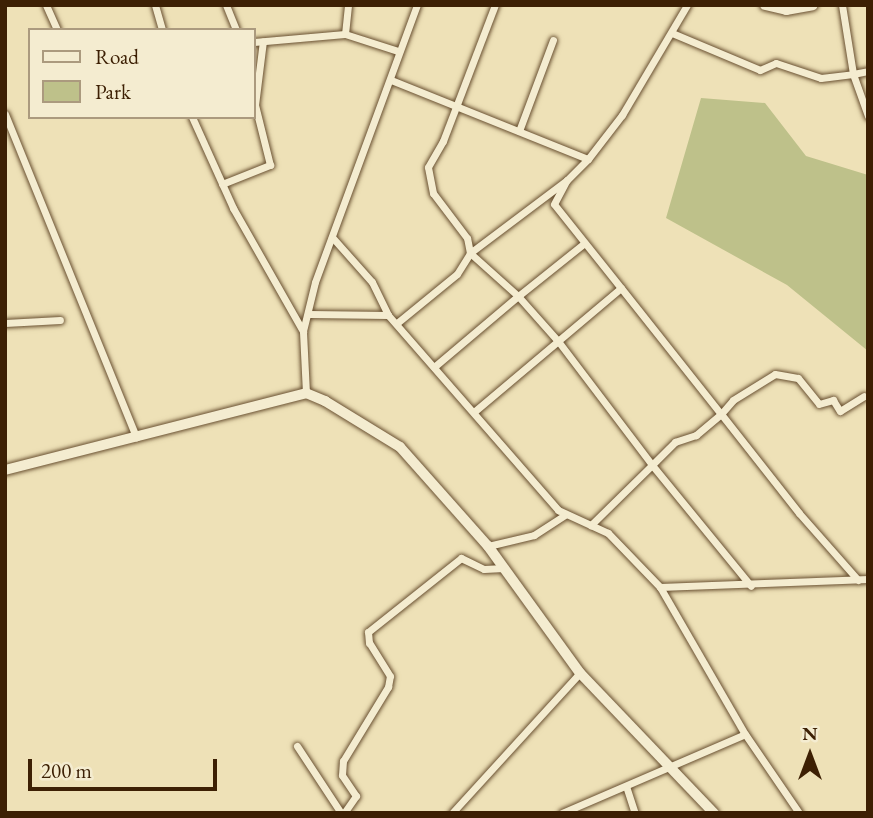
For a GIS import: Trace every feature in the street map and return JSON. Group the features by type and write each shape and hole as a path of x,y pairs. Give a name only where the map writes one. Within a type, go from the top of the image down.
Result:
{"street":[{"path":"46,5 56,28"},
{"path":"155,5 161,28"},
{"path":"226,5 235,28"},
{"path":"345,34 348,5"},
{"path":"306,393 303,331 315,282 417,5"},
{"path":"495,5 427,179 467,238 470,253 518,296 558,341 652,465 751,586"},
{"path":"397,323 457,274 470,253 567,180 588,159 622,115 673,33 687,5"},
{"path":"770,6 813,5"},
{"path":"842,5 853,74 868,116"},
{"path":"673,33 760,70 776,63 821,78 868,71"},
{"path":"256,41 345,34 398,51"},
{"path":"519,131 553,40"},
{"path":"222,184 270,165 256,104 263,41"},
{"path":"391,80 454,107 467,107 588,159"},
{"path":"5,114 136,437"},
{"path":"193,119 222,184 303,331"},
{"path":"567,180 554,204 582,244 667,340 721,414 858,580"},
{"path":"332,237 372,282 388,315 565,515 608,533 660,587 745,734 799,813"},
{"path":"434,367 582,244"},
{"path":"475,411 621,288"},
{"path":"309,314 388,315"},
{"path":"5,323 60,320"},
{"path":"591,525 675,442 696,435 733,400 775,374 798,378 819,404 833,400 841,411 863,396"},
{"path":"5,470 306,393 400,447 488,546 580,673 714,813"},
{"path":"488,546 534,535 565,515"},
{"path":"297,746 342,813 356,796 342,775 343,761 388,687 390,676 369,643 368,632 461,558 484,569 504,568"},
{"path":"660,587 751,586 868,579"},
{"path":"452,813 580,673"},
{"path":"562,813 745,734"},
{"path":"626,786 635,813"}],"green space":[{"path":"701,98 765,103 806,156 868,175 868,351 787,285 666,218"}]}
